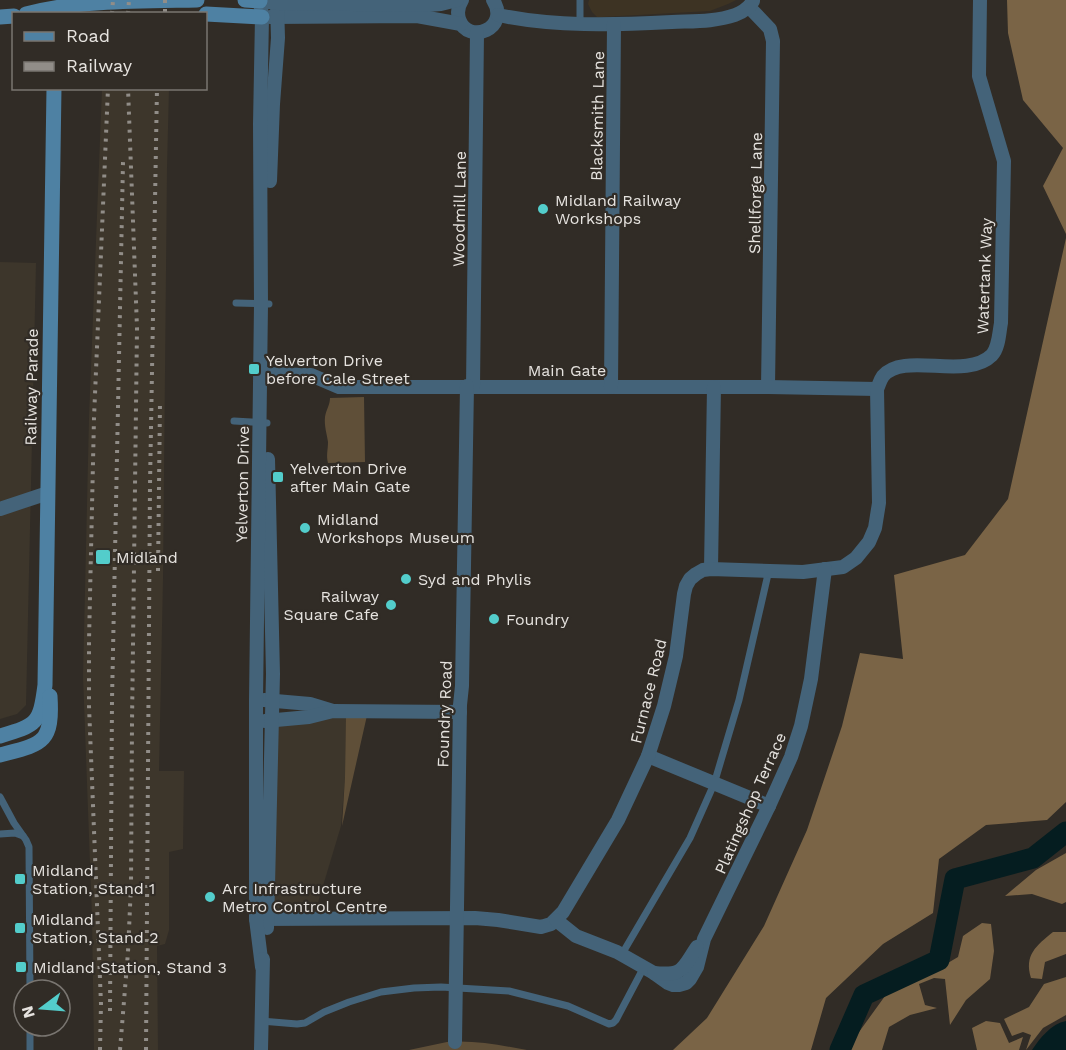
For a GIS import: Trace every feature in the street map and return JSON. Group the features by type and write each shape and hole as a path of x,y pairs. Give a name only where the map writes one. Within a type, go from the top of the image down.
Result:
{"street":[{"path":"32,12 96,3 197,0"},
{"path":"277,7 428,5 457,0"},
{"path":"462,0 459,5 458,18 465,28 477,33 488,29 496,21 498,9 493,0"},
{"name":"Watertank Way","path":"877,389 883,376 893,369 906,366 969,366 982,362 993,354 998,341 1001,323 1004,161 979,76 980,0"},
{"path":"498,15 550,23 614,24 719,19 737,14 752,4"},
{"name":"Shellforge Lane","path":"752,4 770,29 773,41 768,387"},
{"path":"207,14 257,5 417,16 461,24"},
{"name":"Yelverton Drive","path":"257,5 265,304"},
{"name":"Yelverton Drive","path":"261,1050 262,919 256,700 265,304 277,7"},
{"name":"Blacksmith Lane","path":"610,387 614,24"},
{"name":"Woodmill Lane","path":"470,386 477,33"},
{"name":"Railway Parade","path":"5,734 28,727 34,722 40,714 45,685 54,90"},
{"name":"Main Gate","path":"264,374 311,375 339,387 877,389"},
{"name":"Foundry Road","path":"455,1042 460,712 470,386"},
{"path":"714,387 711,569 803,572 843,567 856,558 869,542 876,528 879,504 877,389"},
{"name":"Yelverton Drive","path":"262,919 273,700 263,423"},
{"path":"0,509 48,493"},
{"name":"Furnace Road","path":"556,920 618,820 648,756 664,706 676,656 686,586 696,574 711,569"},
{"name":"Platingshop Terrace","path":"649,970 671,974 682,969 704,939 791,757 801,726 811,679 825,569"},
{"name":"Railway Parade","path":"16,750 33,746 43,739 50,726 50,696 45,685"},
{"path":"256,700 309,704 333,711"},
{"path":"256,722 309,717 333,711 460,712"},
{"path":"0,755 16,750"},
{"path":"648,756 769,806"},
{"path":"262,919 498,920 541,927 556,920 576,936 622,954 649,970"}],"lane":[{"path":"580,0 580,24"},
{"path":"236,303 265,304"},
{"path":"234,421 263,423"},
{"path":"622,954 690,838 714,784 739,700 769,570"},
{"path":"5,734 16,750"},
{"path":"0,797 29,847 30,978"},
{"path":"0,834 15,833 23,836"},
{"path":"261,1021 305,1023 342,1004 381,992 456,987 502,990 527,995 568,1006 609,1024 616,1020 649,970"}],"shaded area":[{"path":"589,0 736,0 710,11 597,17 588,4"},
{"path":"1007,0 1066,0 1066,234 1043,186 1063,148 1023,100 1008,33"},
{"path":"102,90 169,90 159,771 184,771 183,849 169,852 169,930 165,944 157,946 158,1050 94,1050 92,917 83,676 89,418"},
{"path":"1066,238 1066,802 1047,820 986,825 939,859 933,913 883,944 826,998 811,1050 673,1050 707,1018 764,926 807,830 842,726 860,653 903,659 894,575 965,555 1008,499"},
{"path":"0,262 36,263 26,705 17,714 0,719"},
{"path":"364,397 365,462 328,463 325,420 330,398"},
{"path":"346,711 345,777 341,826 313,919 268,919 272,720"},
{"path":"346,711 368,711 342,826 345,777"},
{"path":"1066,853 1066,902 1062,904 1032,894 1005,896 1036,870"},
{"path":"982,923 991,924 994,951 990,979 966,1000 950,1025 945,979 934,978 919,984 925,1005 937,1008 910,1015 889,1027 882,1050 846,1050 885,996 902,987 916,975 941,967 958,957 963,936"},
{"path":"1053,932 1066,932 1066,954 1045,962 1042,979 1031,978 1030,957"},
{"path":"1066,977 1066,1015 1043,1028 1026,1050 1031,1035 1023,1032 1012,1036 1004,1019 1029,1007 1044,984"},
{"path":"986,1021 1000,1023 1009,1043 1023,1037 1019,1050 977,1050 972,1028"},
{"path":"447,1042 477,1042 527,1050 409,1050"}],"water":[{"path":"1066,1021 1066,1050 1032,1050 1051,1028"}],"waterway":[{"path":"840,1050 864,995 939,960 955,879 1033,858 1066,832"}],"railway":[{"path":"112,12 113,0"},
{"path":"128,12 129,0"},
{"path":"165,0 165,12"},
{"path":"100,1050 101,1004 89,706 89,641 94,418 108,90"},
{"path":"120,1050 131,885 137,328 128,90"},
{"path":"146,1050 150,485 157,90"},
{"path":"110,1011 112,700 123,162"},
{"path":"158,571 160,403"}],"place":[{"name":"Midland Railway Workshops","path":"543,209"},
{"name":"Yelverton Drive before Cale Street","path":"254,369"},
{"name":"Yelverton Drive after Main Gate","path":"278,477"},
{"name":"Midland Workshops Museum","path":"305,528"},
{"name":"Midland","path":"103,557"},
{"name":"Syd and Phylis","path":"406,579"},
{"name":"Railway Square Cafe","path":"391,605"},
{"name":"Foundry","path":"494,619"},
{"name":"Midland Station, Stand 1","path":"20,879"},
{"name":"Arc Infrastructure Metro Control Centre","path":"210,897"},
{"name":"Midland Station, Stand 2","path":"20,928"},
{"name":"Midland Station, Stand 3","path":"21,967"}]}
